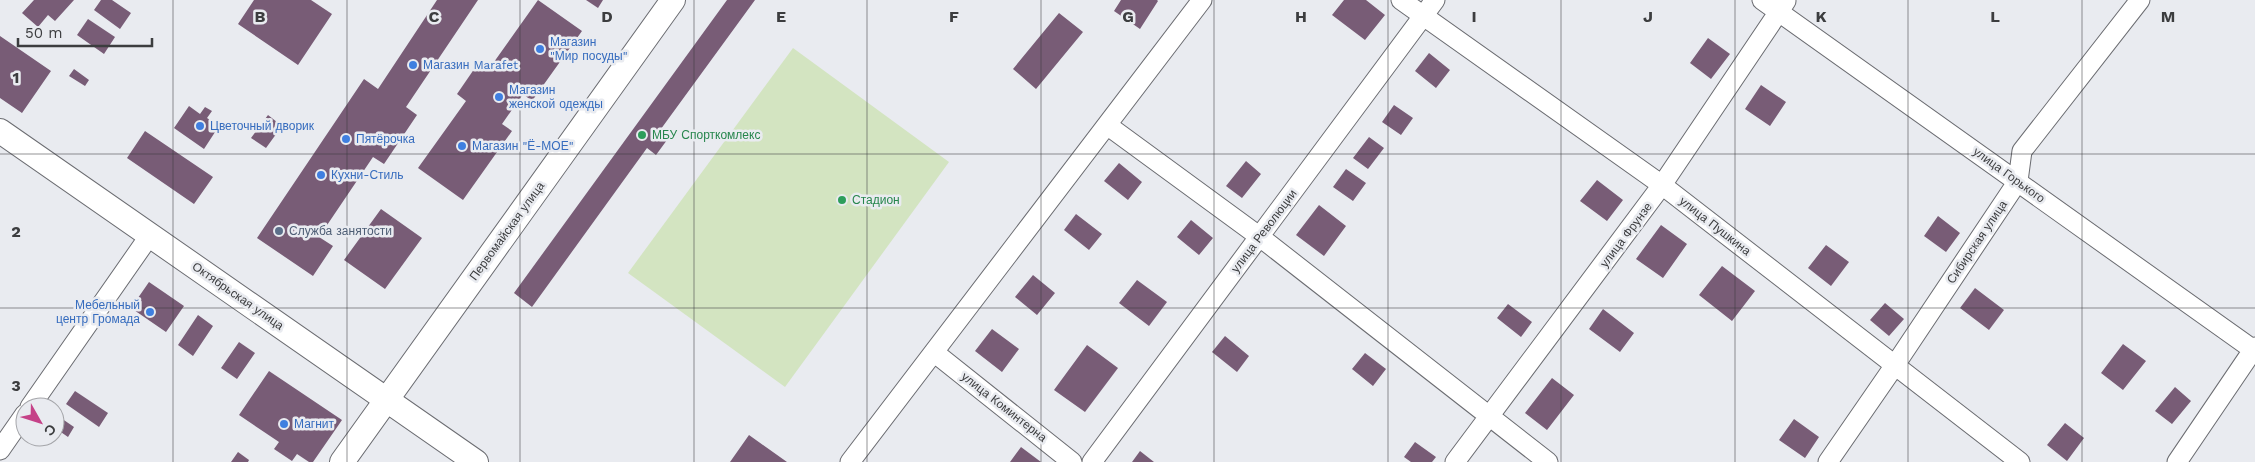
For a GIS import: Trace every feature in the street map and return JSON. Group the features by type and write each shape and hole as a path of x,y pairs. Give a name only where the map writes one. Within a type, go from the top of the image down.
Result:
{"street":[{"name":"Первомайская улица","path":"342,462 673,0"},
{"path":"850,462 935,353 1202,0"},
{"name":"улица Пушкина","path":"1401,0 1662,186 2020,462"},
{"name":"улица Революции","path":"1092,462 1435,0"},
{"name":"улица Горького","path":"1762,0 1783,5 2018,181 2254,349"},
{"name":"Сибирская улица","path":"1828,462 1895,366 2018,181 2022,151 2140,0"},
{"name":"улица Фрунзе","path":"1456,462 1662,186 1783,5"},
{"path":"1108,125 1260,237 1548,462"},
{"name":"Октябрьская улица","path":"0,131 476,462"},
{"path":"37,397 150,235"},
{"path":"2177,462 2254,349"},
{"name":"улица Коминтерна","path":"935,353 1072,462"},
{"path":"0,450 15,428"}],"green space":[{"path":"793,48 949,162 785,387 628,273"}],"building":[{"path":"34,0 74,0 55,21 48,15 38,27 22,13"},
{"path":"101,0 112,0 131,13 120,29 94,10"},
{"path":"254,0 311,0 332,14 298,65 238,24"},
{"path":"437,0 478,0 406,107 417,115 384,164 373,157 319,237 333,246 313,276 257,238 364,79 378,89"},
{"path":"538,0 582,31 532,101 523,94 502,124 512,131 463,200 418,168 466,101 457,94 479,62 489,69"},
{"path":"586,0 603,0 598,8"},
{"path":"727,0 755,0 658,133 667,140 656,155 647,148 532,307 514,293"},
{"path":"1121,0 1158,1 1140,29 1114,11"},
{"path":"1344,0 1366,0 1385,15 1365,40 1332,15"},
{"path":"1059,13 1083,32 1036,89 1013,69"},
{"path":"88,19 115,37 104,54 77,35"},
{"path":"0,36 51,71 22,113 0,98"},
{"path":"1708,38 1730,54 1711,79 1690,63"},
{"path":"1429,53 1450,70 1436,88 1415,71"},
{"path":"74,69 89,80 85,86 69,76"},
{"path":"1761,85 1786,102 1770,126 1745,109"},
{"path":"1394,105 1413,118 1401,135 1382,122"},
{"path":"189,106 200,114 205,107 212,111 207,118 219,126 204,149 174,128"},
{"path":"268,115 282,126 266,148 251,138"},
{"path":"145,131 213,177 194,204 127,158"},
{"path":"1369,137 1384,148 1368,169 1353,158"},
{"path":"1246,161 1261,174 1242,198 1226,186"},
{"path":"1119,163 1142,182 1128,200 1104,181"},
{"path":"1346,169 1366,183 1353,201 1333,187"},
{"path":"1597,180 1623,200 1607,221 1580,201"},
{"path":"1319,205 1346,226 1324,256 1296,235"},
{"path":"381,209 422,238 385,289 344,260"},
{"path":"1076,214 1102,234 1089,250 1064,230"},
{"path":"1938,216 1960,233 1946,252 1924,236"},
{"path":"1191,220 1213,238 1199,255 1177,237"},
{"path":"1661,225 1687,244 1663,278 1636,259"},
{"path":"1826,245 1849,262 1831,286 1808,268"},
{"path":"1722,266 1755,291 1732,321 1699,295"},
{"path":"1033,275 1055,293 1037,315 1015,297"},
{"path":"1137,280 1167,302 1149,326 1119,303"},
{"path":"149,282 184,306 166,332 131,308"},
{"path":"1975,288 2004,310 1989,330 1960,308"},
{"path":"1885,303 1904,319 1889,336 1870,320"},
{"path":"1508,304 1532,322 1521,337 1497,318"},
{"path":"1603,309 1634,333 1620,352 1589,329"},
{"path":"198,315 213,326 193,356 178,345"},
{"path":"992,329 1019,349 1002,372 975,351"},
{"path":"1225,336 1249,356 1237,372 1212,352"},
{"path":"239,342 255,353 237,379 221,368"},
{"path":"2123,344 2146,361 2123,390 2101,373"},
{"path":"1087,345 1118,368 1085,412 1054,390"},
{"path":"1365,353 1386,369 1373,386 1352,369"},
{"path":"269,371 342,420 313,462 309,462 297,454 292,461 274,449 279,442 239,415"},
{"path":"1552,378 1574,395 1547,430 1525,413"},
{"path":"2175,387 2191,401 2172,424 2155,411"},
{"path":"75,391 108,413 99,427 66,404"},
{"path":"1794,419 1819,437 1805,458 1779,440"},
{"path":"65,421 74,427 68,437 65,435"},
{"path":"2065,423 2084,438 2067,461 2047,445"},
{"path":"749,435 787,462 730,462"},
{"path":"1415,442 1436,457 1432,462 1411,462 1404,457"},
{"path":"1021,447 1041,462 1010,462"},
{"path":"1140,451 1154,462 1132,462"},
{"path":"238,452 249,460 248,462 231,462"}],"place":[{"name":"Магазин \"Мир посуды\"","path":"540,49"},
{"name":"Магазин Marafet","path":"413,65"},
{"name":"Магазин женской одежды","path":"499,97"},
{"name":"Цветочный дворик","path":"200,126"},
{"name":"МБУ Спорткомлекс","path":"642,135"},
{"name":"Пятёрочка","path":"346,139"},
{"name":"Магазин \"Ё-МОЕ\"","path":"462,146"},
{"name":"Кухни-Стиль","path":"321,175"},
{"name":"Стадион","path":"842,200"},
{"name":"Служба занятости","path":"279,231"},
{"name":"Мебельный центр Громада","path":"150,312"},
{"name":"Магнит","path":"284,424"}]}
